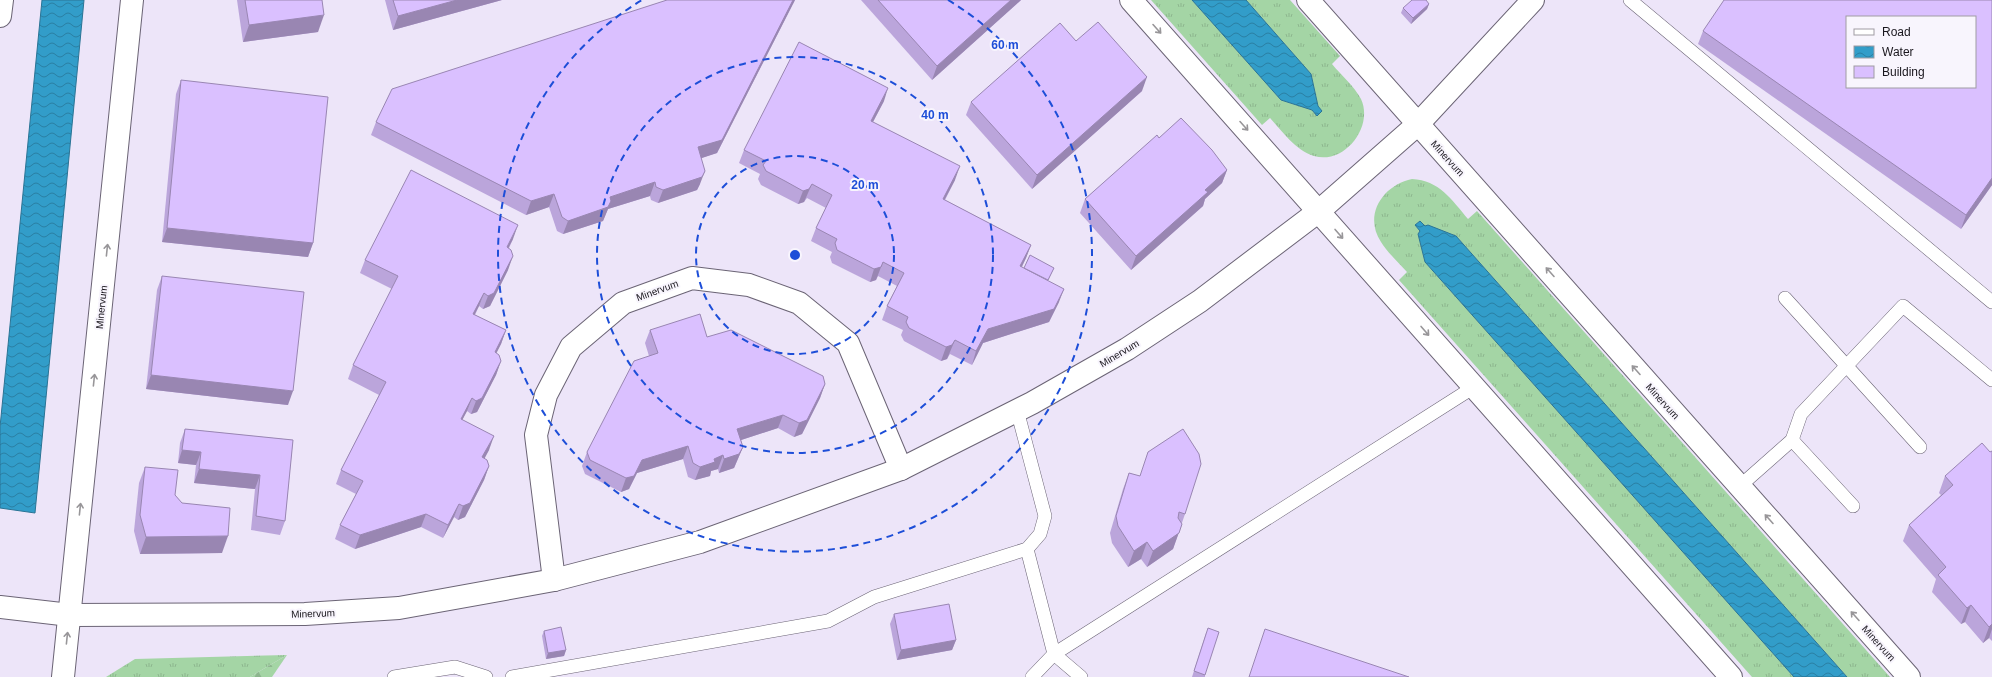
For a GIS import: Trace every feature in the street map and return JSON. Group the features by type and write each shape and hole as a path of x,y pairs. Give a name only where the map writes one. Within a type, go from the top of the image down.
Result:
{"street":[{"path":"0,16 2,0"},
{"name":"Minervum","path":"63,677 132,0"},
{"path":"1131,0 1731,677"},
{"name":"Minervum","path":"1308,0 1909,677"},
{"name":"Minervum","path":"0,607 70,615 305,614 399,608 554,580 700,542 901,468 1017,410 1147,336 1200,301 1319,211 1418,124 1523,3"},
{"name":"Minervum","path":"554,580 536,434 546,395 572,347 623,303 692,278 749,285 799,303 848,343 901,468"}],"lane":[{"path":"1630,0 1990,297"},
{"path":"1785,298 1920,447"},
{"path":"1740,486 1792,440 1801,414 1902,306 1992,380"},
{"path":"1032,677 1054,654 1474,387"},
{"path":"512,677 828,621 874,597 1027,549 1040,534 1045,516 1017,410"},
{"path":"1792,440 1853,506"},
{"path":"1027,549 1054,654 1081,677"},
{"path":"394,677 455,666 486,677"}],"green space":[{"path":"1151,0 1192,0 1281,100 1312,110 1317,116 1322,111 1318,106 1311,74 1246,0 1290,0 1340,56 1332,64 1351,85 1361,99 1364,110 1360,132 1354,141 1336,155 1325,157 1314,156 1301,150 1270,118 1262,125"},
{"path":"1412,179 1430,183 1444,192 1468,219 1477,211 1890,677 1847,677 1456,236 1425,226 1420,221 1415,225 1420,231 1418,234 1425,262 1794,677 1752,677 1399,280 1407,272 1381,242 1376,232 1374,222 1375,212 1385,194 1402,182"},
{"path":"287,655 250,677 106,677 135,659"},
{"path":"287,655 272,677 250,677"}],"water":[{"path":"42,0 84,0 35,513 0,508 0,427"},
{"path":"1192,0 1246,0 1311,74 1318,106 1322,111 1317,116 1312,110 1281,100"},
{"path":"1420,221 1425,226 1428,225 1456,236 1847,677 1794,677 1425,262 1418,234 1420,231 1415,225"}],"building":[{"path":"245,0 322,0 324,15 249,25"},
{"path":"393,0 457,0 398,16"},
{"path":"667,0 793,0 722,140 698,147 705,171 702,177 663,190 656,187 655,182 610,197 611,201 608,207 568,221 562,217 554,194 531,201 376,122 392,89"},
{"path":"878,0 1011,0 937,66"},
{"path":"1412,0 1426,0 1429,4 1413,18 1403,8"},
{"path":"1724,0 1992,0 1992,178 1966,215 1703,31"},
{"path":"1098,22 1147,77 1037,175 971,102 1060,23 1076,41"},
{"path":"799,42 888,88 871,121 960,166 943,199 1031,245 1020,266 1064,289 1054,309 988,329 976,351 955,340 952,345 946,347 909,328 906,322 908,317 887,306 904,273 883,262 881,267 874,269 837,250 835,243 837,239 816,228 832,195 812,184 809,189 803,191 766,171 763,165 766,161 744,150"},
{"path":"181,80 328,97 313,243 167,228"},
{"path":"1181,118 1212,150 1227,170 1205,190 1208,192 1136,256 1085,199 1157,135 1159,138"},
{"path":"411,170 518,225 507,247 511,250 513,256 494,293 488,296 484,293 473,314 506,330 495,352 499,355 501,361 482,398 476,401 472,398 461,419 494,436 482,457 487,460 489,466 470,503 463,506 459,504 448,525 426,514 360,535 340,525 363,481 341,470 386,382 353,365 398,276 365,260"},
{"path":"1030,255 1054,268 1048,280 1024,268"},
{"path":"162,276 304,292 293,391 151,375"},
{"path":"700,314 707,337 731,330 823,376 825,384 807,420 799,423 783,415 737,429 743,447 739,454 724,459 723,455 714,459 715,462 700,467 693,463 688,446 642,460 634,476 626,478 590,460 587,452 634,361 658,353 650,330"},
{"path":"185,429 293,440 285,521 256,516 260,475 199,469 201,452 182,450"},
{"path":"1183,429 1199,454 1201,464 1185,514 1179,512 1178,518 1182,524 1179,533 1153,551 1147,542 1134,551 1118,526 1116,516 1129,473 1140,476 1148,452"},
{"path":"1982,443 1990,452 1992,451 1992,624 1989,627 1971,605 1967,608 1938,575 1946,567 1909,525 1953,485 1945,476"},
{"path":"145,467 178,470 175,495 182,503 230,508 228,536 146,537 140,515"},
{"path":"949,604 956,640 901,650 894,614"},
{"path":"561,627 566,650 548,653 544,631"},
{"path":"1208,628 1219,632 1205,675 1194,671"},
{"path":"1265,629 1409,677 1249,677"}]}
